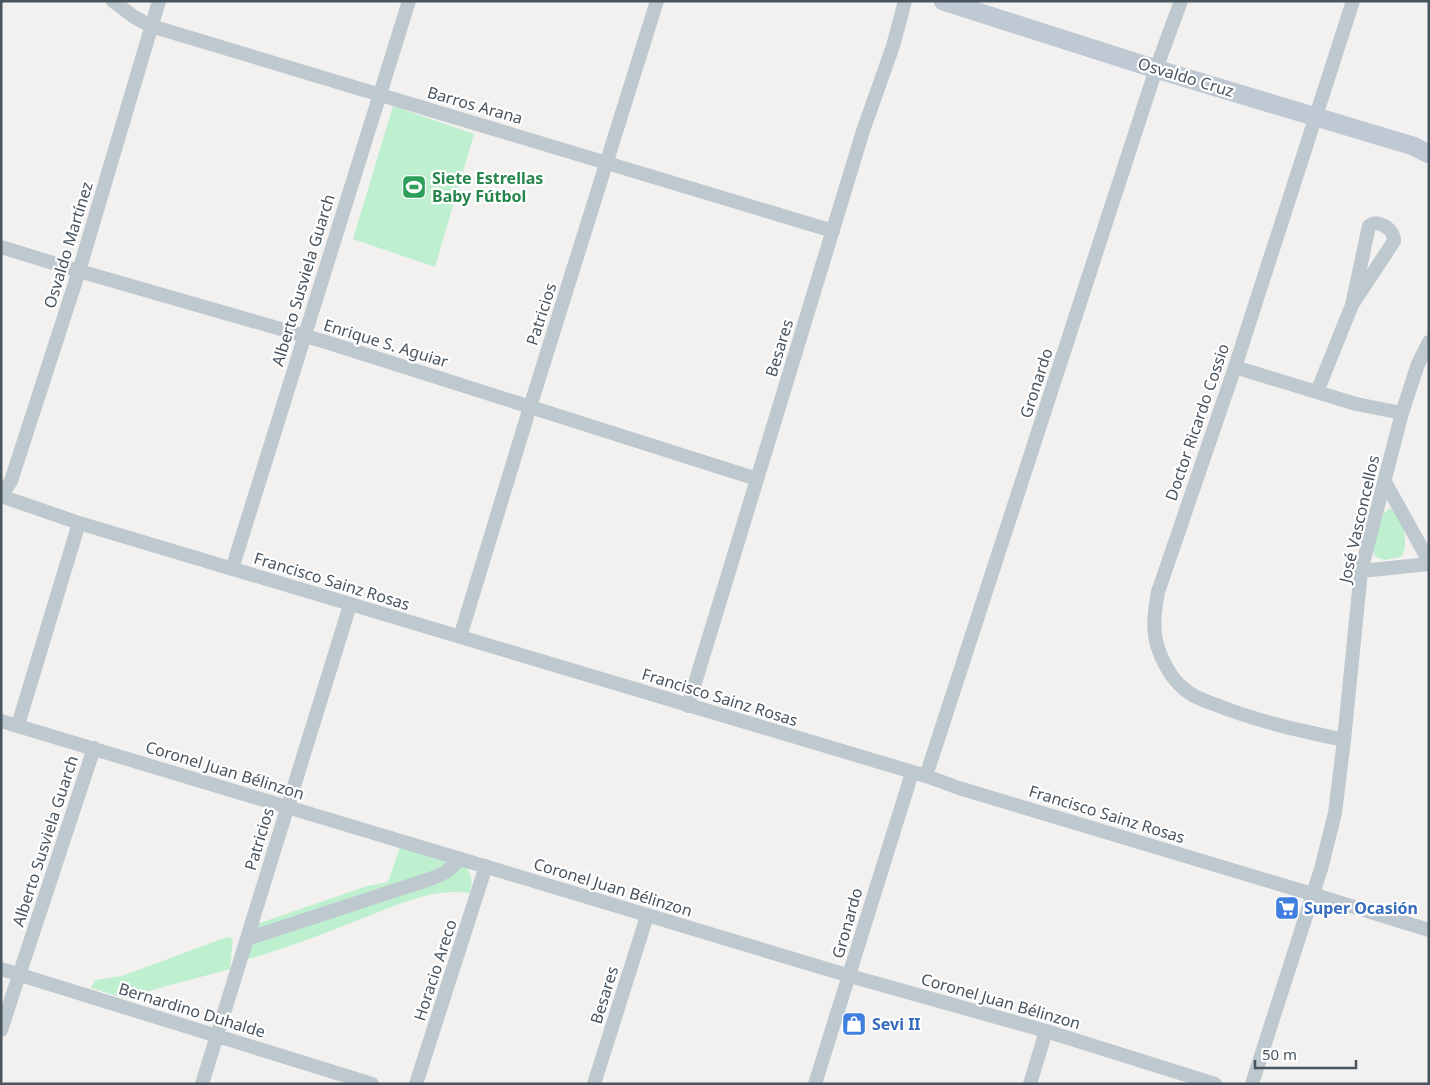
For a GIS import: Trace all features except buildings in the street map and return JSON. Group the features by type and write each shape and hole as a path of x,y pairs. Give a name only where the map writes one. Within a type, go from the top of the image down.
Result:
{"street":[{"name":"Barros Arana","path":"113,1 130,14 151,26 833,231"},
{"name":"Osvaldo Martínez","path":"1,496 11,481 80,271 159,1"},
{"name":"Alberto Susviela Guarch","path":"232,569 409,1"},
{"name":"Patricios","path":"460,637 657,1"},
{"name":"Besares","path":"688,706 905,1"},
{"name":"Osvaldo Cruz","path":"943,1 1156,69 1413,146 1429,154"},
{"name":"Gronardo","path":"926,776 1156,69 1181,1"},
{"name":"Doctor Ricardo Cossio","path":"1344,740 1288,728 1194,696 1180,686 1166,666 1157,645 1154,620 1158,592 1235,367 1353,1"},
{"path":"1316,392 1352,305 1369,226 1376,222 1392,231 1395,236 1394,241 1352,305"},
{"name":"Enrique S. Aguiar","path":"1,247 304,336 758,479"},
{"name":"José Vasconcellos","path":"1252,1084 1321,869 1335,813 1361,571 1402,413 1418,364 1429,342"},
{"path":"1235,367 1356,404 1402,413"},
{"path":"1361,571 1429,563 1385,482"},
{"name":"Francisco Sainz Rosas","path":"1,496 78,523 926,776 959,788 1429,930"},
{"path":"18,725 78,523"},
{"name":"Patricios","path":"202,1084 350,605"},
{"name":"Coronel Juan Bélinzon","path":"1,721 647,916 1046,1031 1214,1084"},
{"name":"Alberto Susviela Guarch","path":"2,1025 94,748"},
{"name":"Gronardo","path":"815,1084 912,773"},
{"path":"247,939 433,878 446,872 460,859"},
{"name":"Horacio Areco","path":"416,1084 486,866"},
{"name":"Besares","path":"594,1084 647,916"},
{"name":"Bernardino Duhalde","path":"1,969 372,1084"},
{"path":"1030,1084 1046,1031"}],"green space":[{"name":"Siete Estrellas Baby Fútbol","path":"393,106 474,134 435,267 353,239"},
{"path":"1389,509 1395,509 1401,519 1405,546 1401,557 1384,560 1375,556 1373,551 1381,516"},
{"path":"400,847 466,867 471,879 470,893 441,893 398,904 301,942 244,960 254,925 367,886 388,882"},
{"path":"227,937 233,939 230,969 123,998 91,988 95,980 122,976"}],"place":[{"name":"Siete Estrellas Baby Fútbol","path":"414,187"},
{"name":"Super Ocasión","path":"1287,908"},
{"name":"Sevi II","path":"854,1024"}]}
